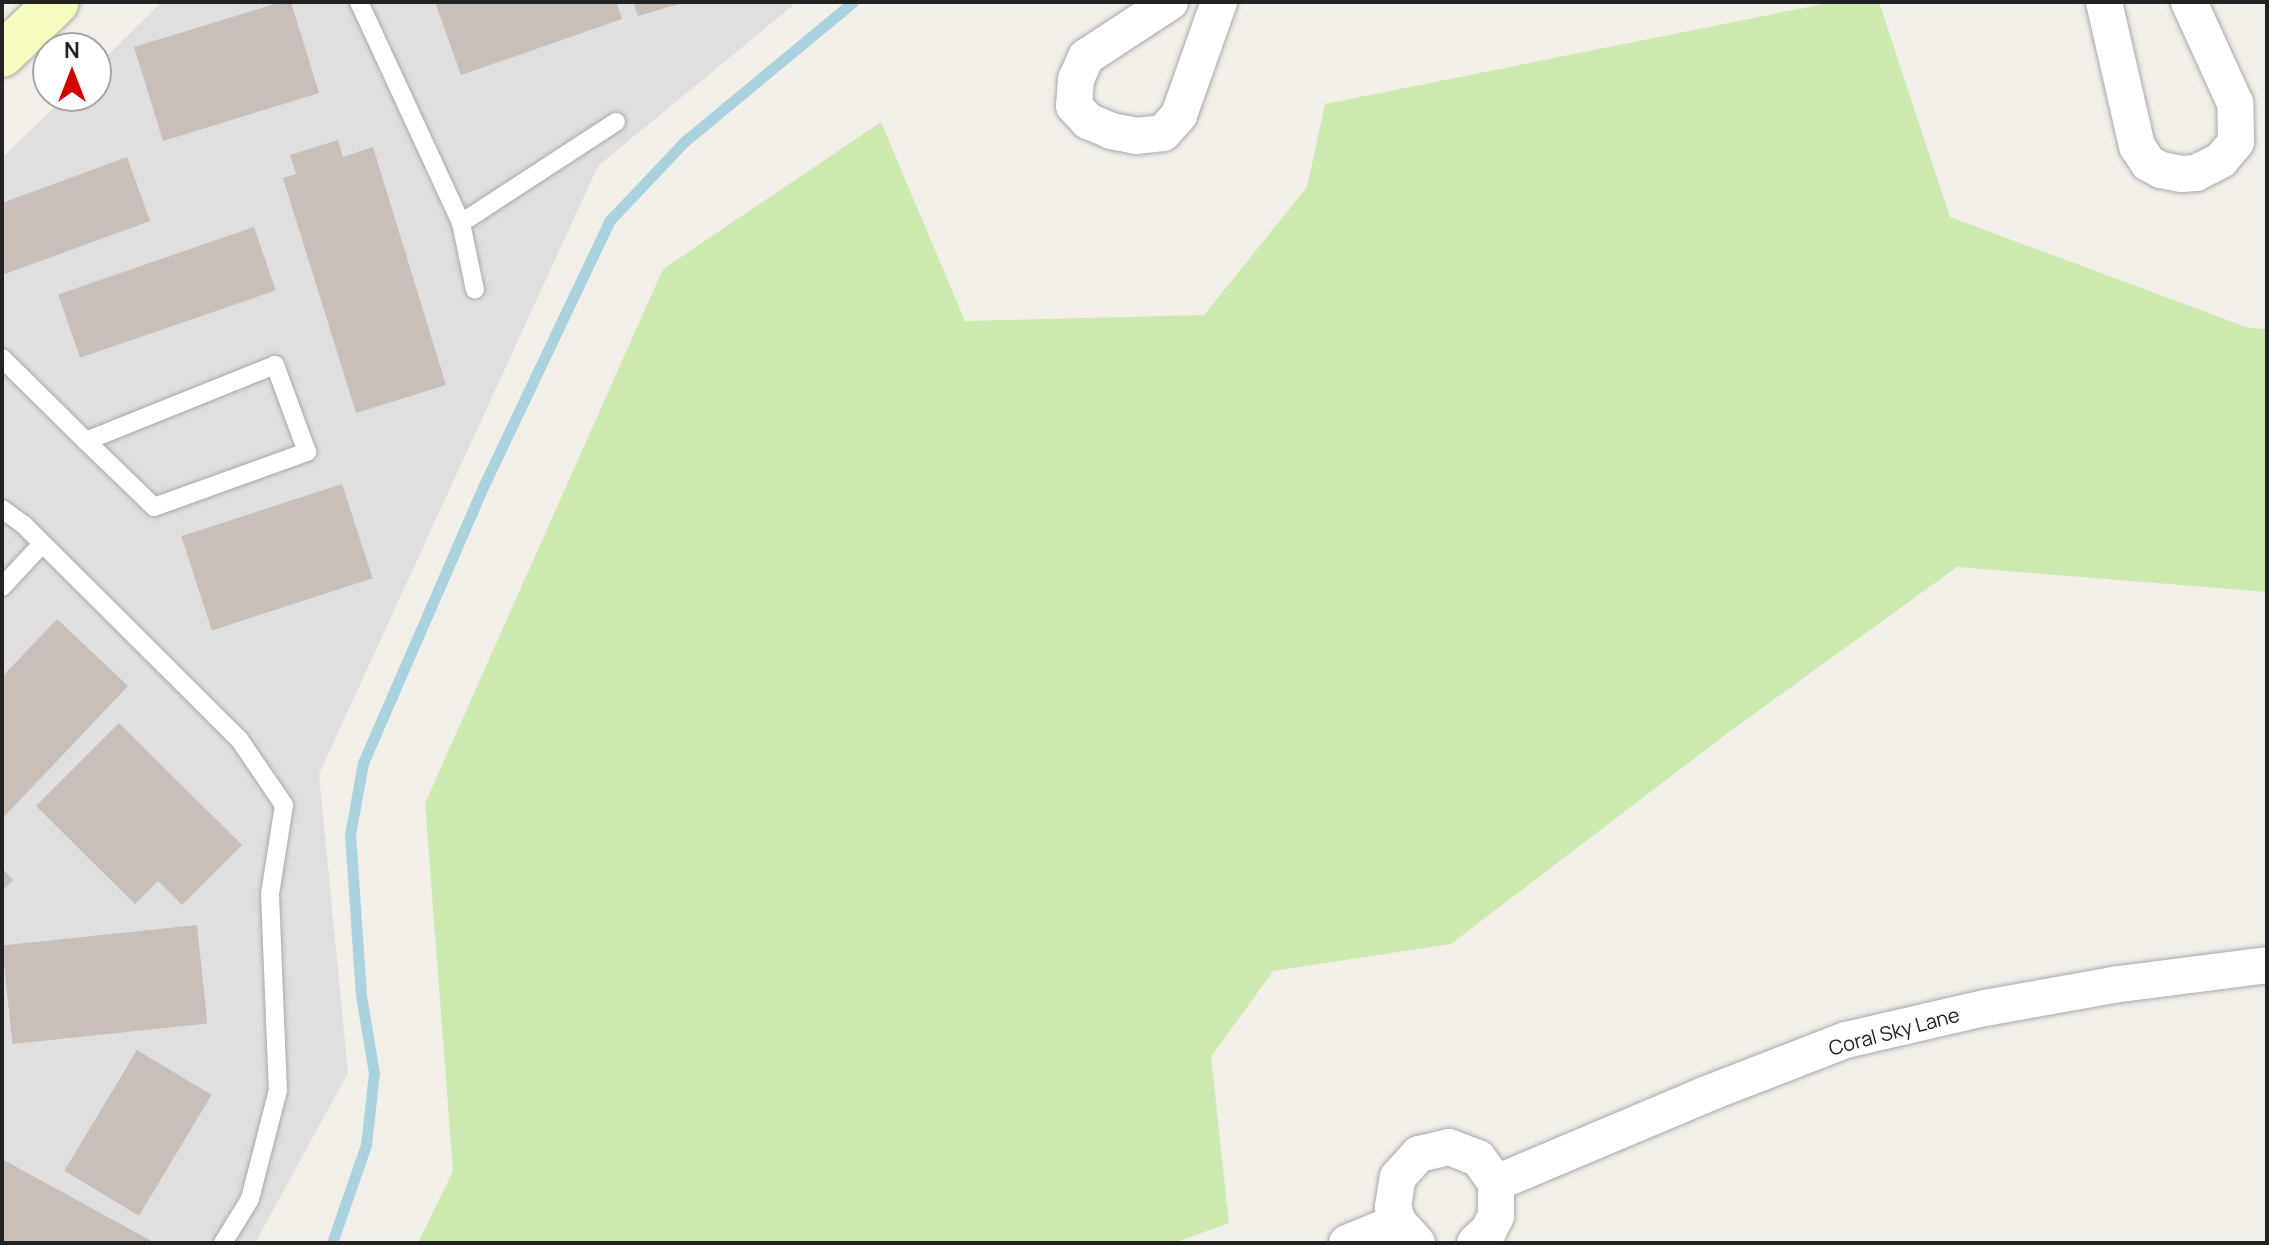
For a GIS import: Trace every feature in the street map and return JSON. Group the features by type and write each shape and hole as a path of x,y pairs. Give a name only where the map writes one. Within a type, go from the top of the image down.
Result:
{"street":[{"path":"2,55 57,2"},
{"path":"1170,2 1086,57 1076,79 1074,106 1088,121 1111,131 1136,136 1163,133 1179,115 1219,2"},
{"path":"2104,2 2137,146 2148,163 2161,170 2182,174 2196,173 2221,160 2236,142 2235,103 2189,2"},
{"name":"Coral Sky Lane","path":"1496,1183 1689,1101 1846,1040 1985,1008 2104,987 2267,965"},
{"path":"1347,1243 1407,1232 1393,1192 1398,1177 1419,1154 1449,1147 1478,1158 1496,1183 1496,1216 1489,1230 1475,1243"}],"lane":[{"path":"359,2 461,223 475,290"},
{"path":"461,223 616,122"},
{"path":"2,358 86,441 154,507 307,452 275,365 86,441"},
{"path":"2,509 23,524 239,739 284,805 270,894 278,1090 250,1199 223,1243"},
{"path":"2,587 42,544"}],"shaded area":[{"path":"162,2 797,2 598,166 319,774 348,1073 255,1243 2,1243 2,158 49,112 112,112 112,51"}],"green space":[{"path":"1833,2 1879,2 1950,217 2249,328 2267,329 2267,592 1957,567 1729,732 1451,944 1273,971 1211,1057 1229,1223 1174,1243 418,1243 453,1171 425,803 663,269 881,122 965,321 1204,315 1307,187 1325,104"}],"building":[{"path":"281,2 291,2 319,93 163,141 134,47"},
{"path":"435,2 616,2 622,19 461,75"},
{"path":"633,2 682,2 682,3 638,16"},
{"path":"338,140 343,157 373,147 446,385 356,413 283,178 296,174 290,155"},
{"path":"127,157 150,221 2,275 2,203"},
{"path":"254,227 276,290 80,358 58,294"},
{"path":"342,484 373,578 212,630 181,536"},
{"path":"57,619 128,686 2,819 2,677"},
{"path":"119,723 242,845 182,905 158,881 135,904 36,806"},
{"path":"2,868 13,880 2,891"},
{"path":"197,925 207,1023 12,1044 2,945"},
{"path":"137,1050 212,1095 139,1216 64,1171"},
{"path":"2,1159 155,1243 2,1243"}],"waterway":[{"path":"332,1243 366,1145 374,1073 361,995 350,835 363,763 484,485 610,220 685,141 853,2"}]}
